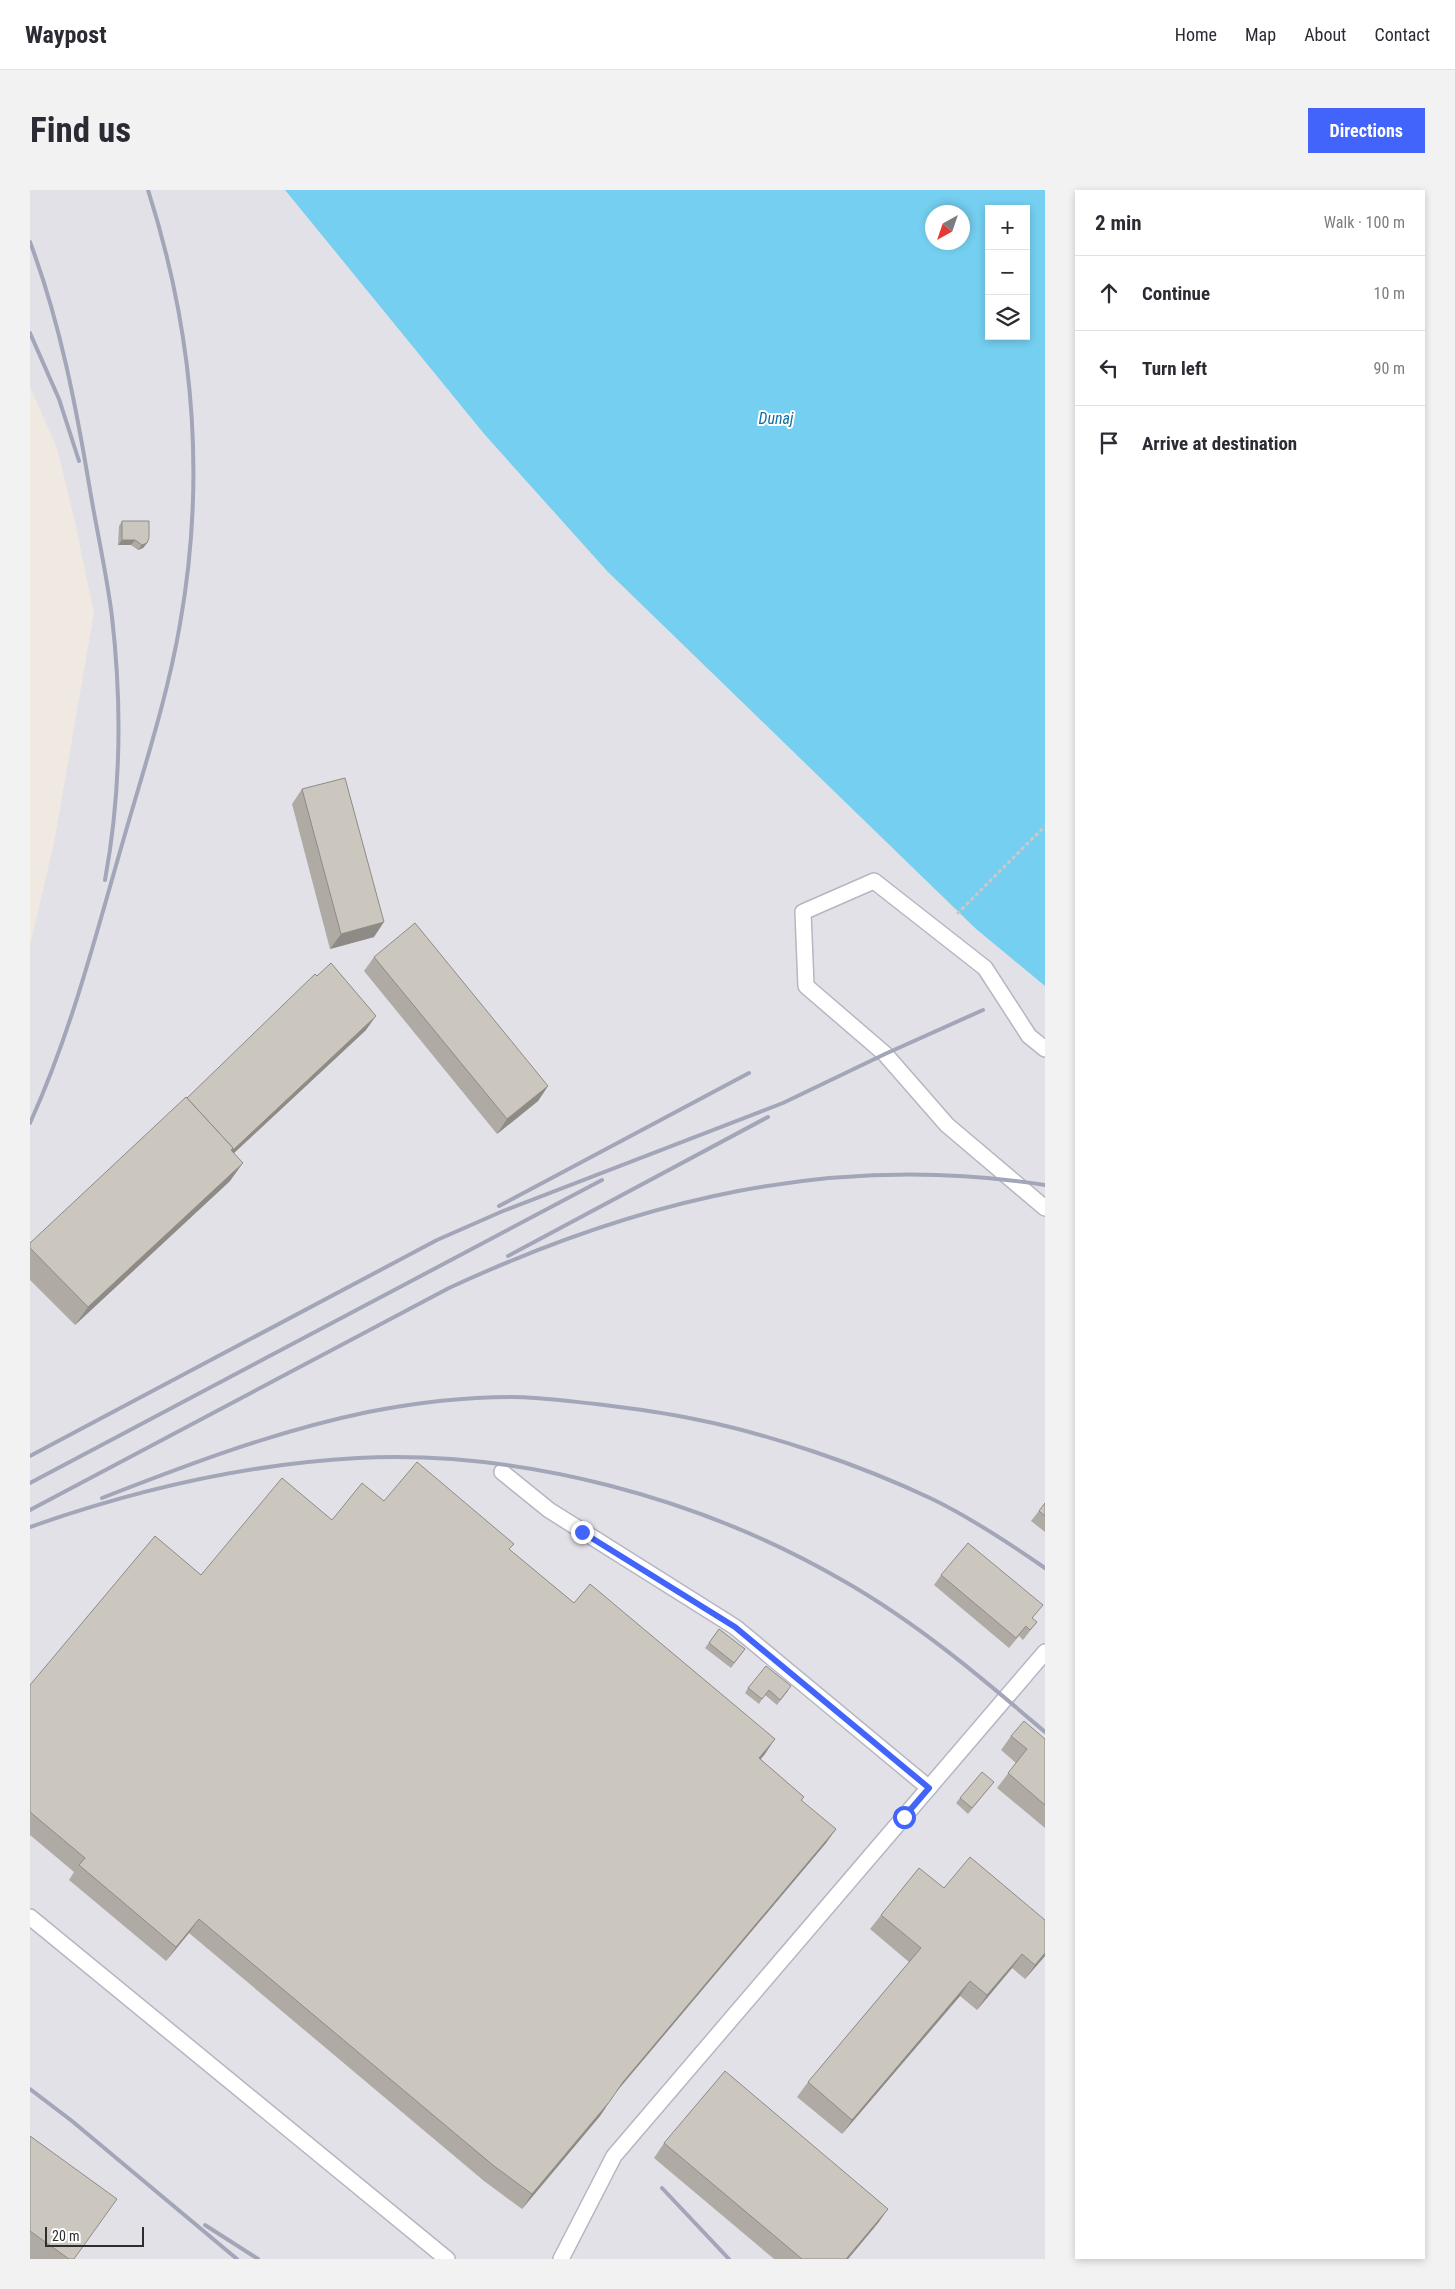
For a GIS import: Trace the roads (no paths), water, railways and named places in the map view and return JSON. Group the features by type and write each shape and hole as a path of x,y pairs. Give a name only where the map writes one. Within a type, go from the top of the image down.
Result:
{"lane":[{"path":"1045,1049 1029,1036 985,968 874,881 803,912 806,986 885,1054 946,1125 1045,1208"},
{"path":"502,1472 549,1510 735,1627 929,1788"},
{"path":"561,2259 614,2156 1045,1652"},
{"path":"30,1917 447,2259"}],"water":[{"name":"Dunaj","path":"285,190 1045,190 1045,986 975,928 607,571 485,435"}],"railway":[{"path":"30,1123 57,1056 80,988 153,737 175,652 188,569 193,460 191,405 176,297 148,190"},
{"path":"30,242 41,272 66,365 105,569 112,617 117,683 118,748 114,814 105,880"},
{"path":"30,333 59,399 79,461"},
{"path":"30,1456 437,1240 503,1211 783,1103 983,1010"},
{"path":"499,1206 749,1073"},
{"path":"508,1256 768,1117"},
{"path":"30,1510 449,1288 521,1257 593,1230 666,1208 740,1191 814,1180 889,1175 966,1176 1045,1185"},
{"path":"30,1483 602,1180"},
{"path":"102,1498 200,1461 266,1439 368,1412 457,1399 493,1397 543,1398 658,1412 723,1425 845,1462 945,1505 1045,1568"},
{"path":"30,1527 150,1490 233,1473 316,1461 358,1458 420,1458 483,1462 546,1471 608,1485 670,1503 730,1525 787,1551 869,1596 922,1632 1045,1732"},
{"path":"30,2089 72,2121 237,2259"},
{"path":"662,2188 729,2259"},
{"path":"205,2225 258,2259"}]}
